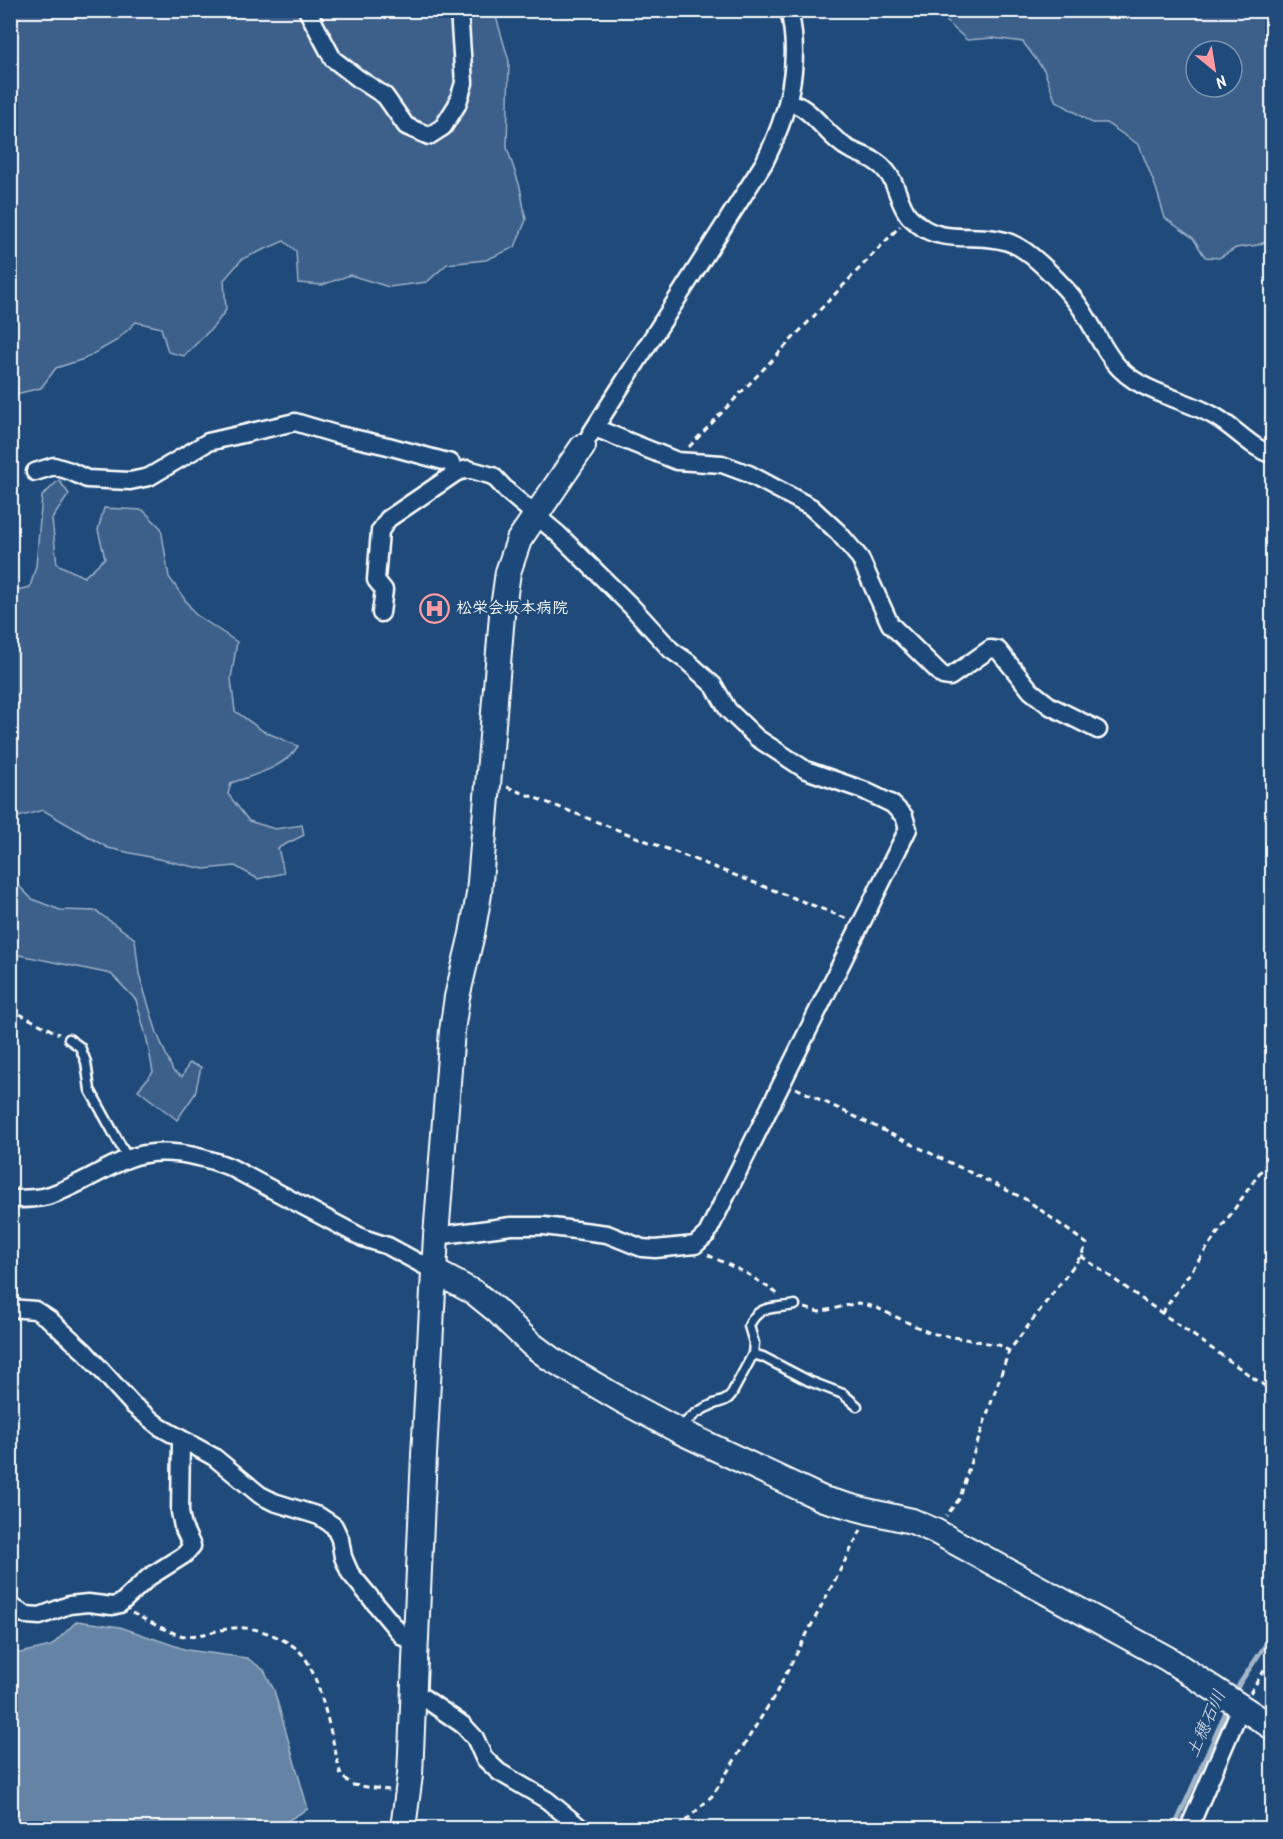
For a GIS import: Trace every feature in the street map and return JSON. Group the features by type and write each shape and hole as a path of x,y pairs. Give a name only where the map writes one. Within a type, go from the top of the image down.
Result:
{"street":[{"path":"307,10 333,59 385,96 406,126 429,136 443,128 457,105 464,83 459,10"},
{"path":"403,1828 408,1795 415,1693 415,1641 434,1270 452,1031 479,894 502,615 508,572 519,540 589,437 764,163 775,141 788,104 793,78 794,48 789,10"},
{"path":"788,104 800,106 848,149 872,158 885,169 895,181 901,202 909,216 923,228 938,235 994,239 1015,244 1033,257 1077,303 1114,362 1128,377 1151,390 1217,418 1245,440 1272,454"},
{"path":"35,472 54,466 87,479 130,481 148,477 208,442 295,422 450,463 457,472"},
{"path":"589,437 677,461 722,464 749,474 811,507 838,532 860,558 890,624 943,676 950,677 990,649 998,650 1031,690 1050,706 1098,730"},
{"path":"381,613 384,590 376,580 380,531 388,519 457,472 468,469 493,476 508,492 558,534 623,598 671,650 714,686 728,710 757,738 806,770 863,790 892,804 904,816 908,829 707,1234 695,1245 642,1248 607,1234 544,1226 510,1226 436,1236"},
{"path":"10,1199 47,1196 128,1159 147,1154 169,1153 208,1159 230,1167 363,1238 388,1246 475,1293 551,1359 622,1401 679,1431 823,1499 912,1521 934,1531 1168,1659 1272,1727"},
{"path":"10,1308 35,1310 49,1319 85,1352 133,1405 160,1427 214,1457 260,1495 274,1502 319,1516 334,1526 350,1573 402,1637 415,1641"},
{"path":"10,1606 26,1615 40,1616 69,1605 88,1603 112,1606 120,1604 149,1577 184,1555 192,1546 183,1527 180,1512 181,1440"},
{"path":"415,1693 463,1725 475,1738 484,1758 499,1772 547,1800 581,1828"},
{"path":"1189,1828 1241,1707"}],"lane":[{"path":"69,1039 80,1047 86,1062 90,1090 128,1159"},
{"path":"679,1431 694,1414 714,1404 727,1401 731,1395 753,1354 754,1343 749,1326 752,1318 772,1306 795,1305"},
{"path":"753,1354 843,1395 857,1406"}],"path":[{"path":"677,461 909,216"},
{"path":"489,785 501,784 861,924"},
{"path":"10,1009 69,1039"},
{"path":"783,1082 1026,1200 1087,1244 1081,1256 1010,1351 960,1498 934,1531"},
{"path":"1161,1313 1272,1155"},
{"path":"695,1245 702,1252 746,1273 795,1305 819,1312 858,1304 875,1307 930,1333 999,1345 1010,1351"},
{"path":"1081,1256 1272,1392"},
{"path":"678,1828 713,1795 775,1695 865,1523 867,1511"},
{"path":"120,1604 126,1610 183,1636 226,1628 247,1628 282,1639 303,1655 316,1679 341,1776 353,1785 392,1790 408,1795"},
{"path":"1241,1707 1272,1658"}],"shaded area":[{"path":"11,11 492,11 497,20 509,61 507,148 520,187 526,220 515,247 486,260 447,264 427,282 389,287 350,275 322,285 298,283 296,251 284,241 242,259 224,280 226,310 215,325 184,356 168,352 161,328 136,322 116,341 84,359 56,368 41,388 11,395"},
{"path":"939,11 1272,11 1272,239 1258,245 1236,248 1219,258 1205,257 1193,238 1165,218 1139,145 1106,123 1092,123 1055,100 1044,70 1023,42 993,38 967,40 948,23"},
{"path":"59,480 69,494 52,519 57,564 84,577 105,558 98,530 104,508 143,510 161,528 169,577 195,614 237,642 231,679 235,711 263,731 298,746 292,754 277,765 259,774 231,783 228,794 249,821 275,829 302,825 304,835 278,848 284,873 258,879 235,866 204,869 108,848 43,810 11,819 11,583 17,590 30,587 36,566 42,496"},
{"path":"10,866 16,883 32,899 60,910 96,911 135,939 139,974 157,1033 173,1071 182,1077 189,1063 201,1067 195,1094 177,1120 138,1090 153,1072 147,1040 136,1000 111,974 20,955 11,964"},
{"path":"77,1621 120,1627 187,1650 247,1658 264,1670 274,1690 308,1809 275,1828 11,1828 11,1655 51,1646"}],"waterway":[{"name":"土穂石川","path":"1234,1695 1272,1635"},
{"name":"土穂石川","path":"1174,1828 1228,1707"}],"place":[{"name":"松栄会坂本病院","path":"435,608"}]}
